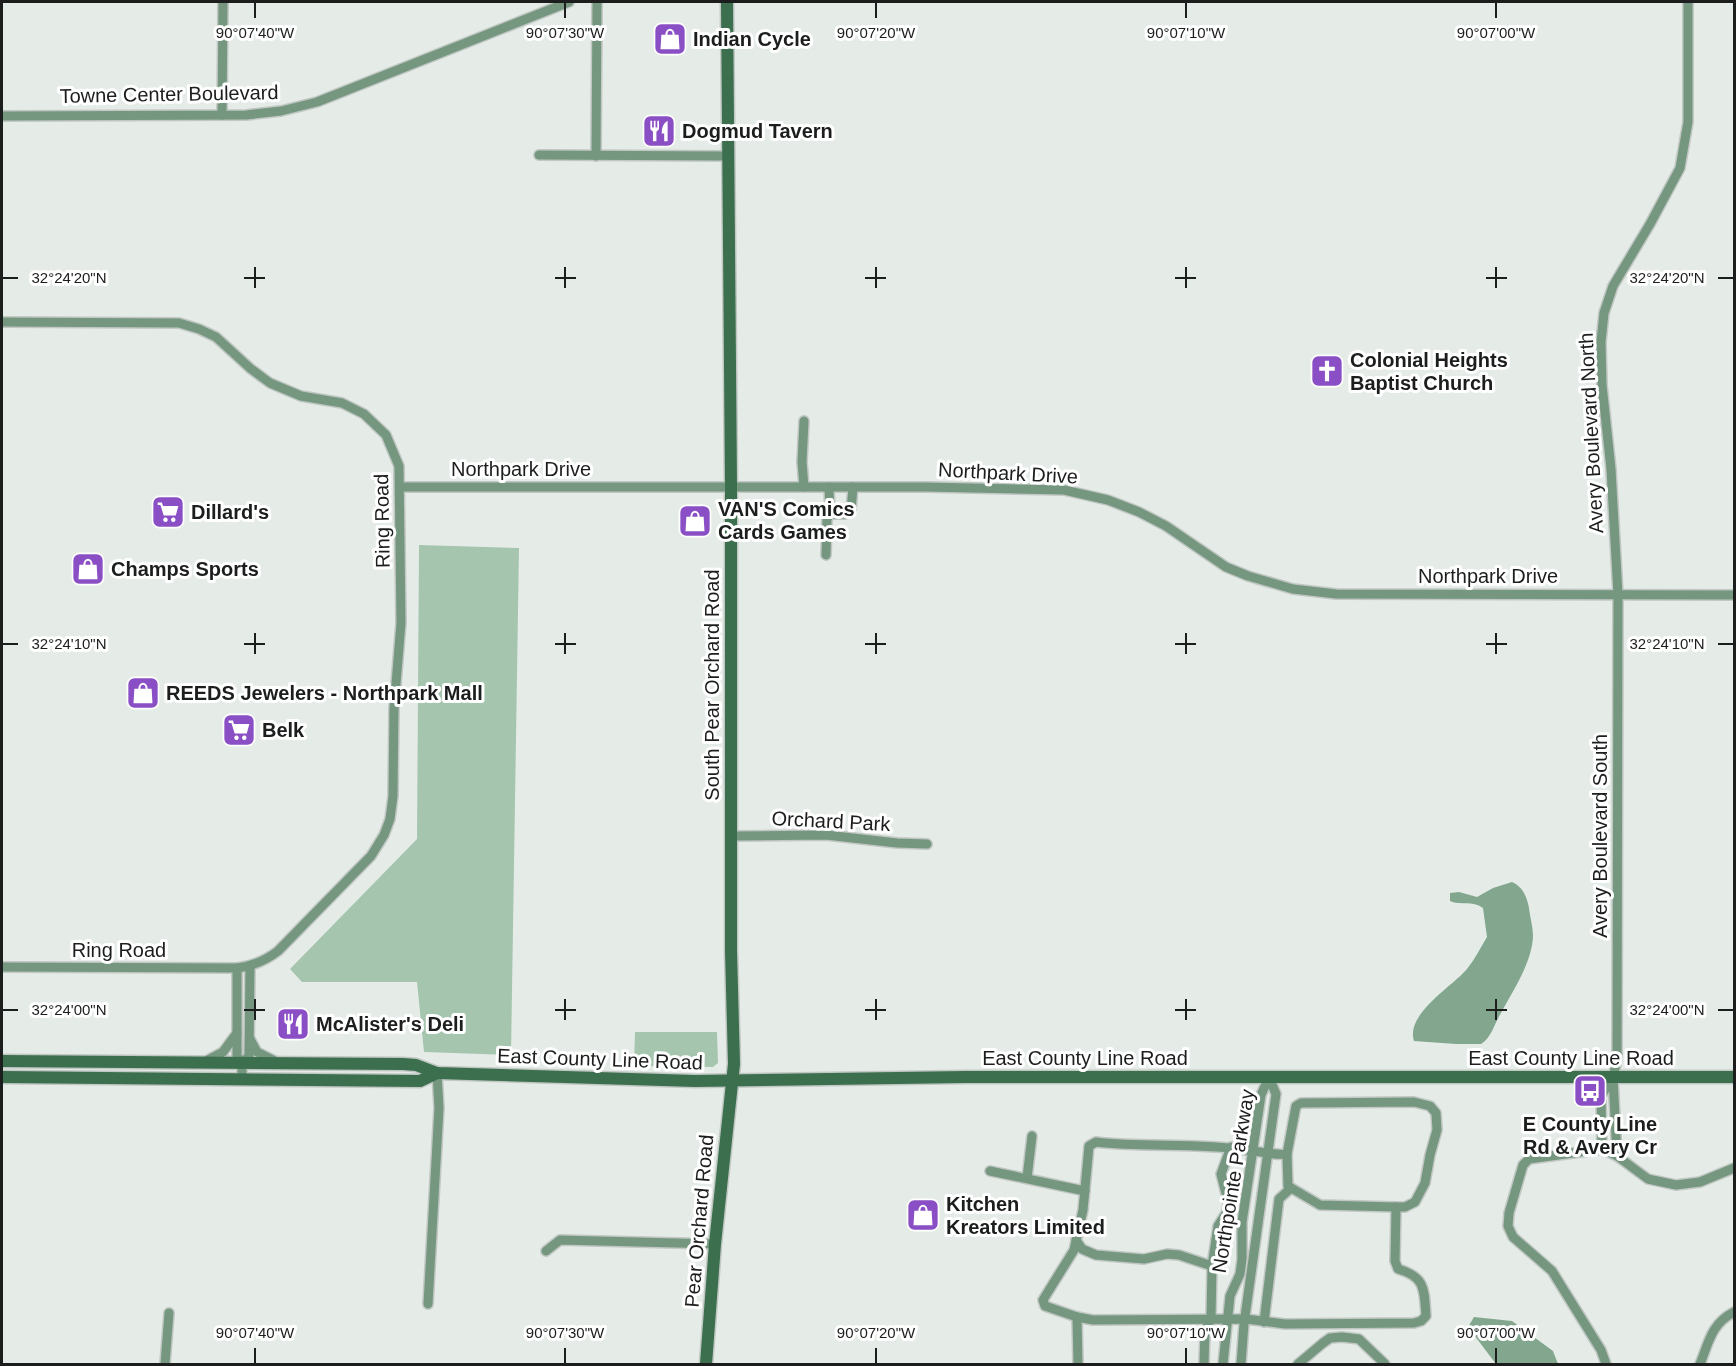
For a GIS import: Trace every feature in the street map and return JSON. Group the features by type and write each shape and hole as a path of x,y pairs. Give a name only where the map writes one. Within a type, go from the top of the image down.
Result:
{"main road":[{"name":"South Pear Orchard Road","path":"727,2 731,487 731,951 734,1064 732,1081"},
{"name":"East County Line Road","path":"2,1061 416,1065 437,1073 695,1082 821,1078 1734,1077"},
{"name":"East County Line Road","path":"2,1077 420,1081 437,1073"},
{"name":"Pear Orchard Road","path":"706,1365 715,1244 732,1081"}],"street":[{"path":"222,115 223,2"},
{"name":"Towne Center Boulevard","path":"2,116 268,113 317,102 569,2"},
{"path":"596,156 597,2"},
{"name":"Avery Boulevard North","path":"1618,594 1611,469 1602,385 1603,321 1613,286 1680,168 1688,122 1688,2"},
{"path":"539,155 729,156"},
{"name":"Ring Road","path":"2,321 169,321 199,328 224,343 251,369 270,383 301,396 342,403 364,414 391,443 399,466 401,623 394,699 393,796 387,828 380,843 363,866 270,957 250,966 237,968 2,967"},
{"path":"804,421 804,487"},
{"name":"Northpark Drive","path":"400,487 1044,489 1081,493 1108,500 1166,526 1201,552 1237,572 1269,584 1314,593 1734,595"},
{"path":"826,555 827,519 830,514 829,487"},
{"path":"830,514 845,514 851,511 853,487"},
{"name":"Avery Boulevard South","path":"1613,1077 1617,1060 1618,594"},
{"name":"Orchard Park","path":"732,836 826,835 927,844"},
{"path":"242,1063 249,1056 250,966"},
{"path":"237,968 237,1056 242,1063 243,1080"},
{"path":"202,1063 223,1052 237,1033"},
{"path":"249,1036 257,1052 279,1063"},
{"path":"428,1304 439,1108 437,1073"},
{"name":"Northpointe Parkway","path":"1223,1365 1230,1296 1241,1267 1242,1222 1261,1095 1269,1077"},
{"name":"Northpointe Parkway","path":"1241,1365 1276,1094 1269,1077"},
{"path":"1602,1149 1601,1096 1613,1077"},
{"path":"1613,1077 1617,1156"},
{"path":"1414,1102 1430,1106 1436,1113 1437,1130 1425,1183 1415,1202 1405,1207 1320,1205 1288,1186 1287,1154 1296,1106 1301,1103 1414,1102"},
{"path":"1027,1178 1032,1136"},
{"path":"1287,1154 1281,1156 1268,1151 1231,1147 1096,1142 1089,1146 1083,1210 1074,1250 1043,1300 1045,1306 1093,1320 1246,1319 1264,1322 1414,1323 1426,1316 1424,1287 1407,1271 1398,1269 1395,1261 1396,1207"},
{"path":"1204,1365 1205,1330 1211,1319 1212,1266 1218,1226 1227,1212 1228,1201 1221,1174 1231,1147"},
{"path":"1606,1365 1601,1350 1552,1271 1513,1237 1508,1226 1509,1213 1522,1165 1529,1159 1602,1149 1617,1156 1648,1179 1676,1185 1700,1182 1734,1168"},
{"path":"990,1171 1085,1191"},
{"path":"1264,1322 1279,1199 1291,1188"},
{"path":"546,1251 560,1240 715,1244"},
{"path":"1076,1240 1082,1248 1096,1255 1144,1259 1167,1254 1179,1255 1212,1266"},
{"path":"165,1365 169,1312"},
{"path":"1700,1365 1715,1326 1724,1317 1734,1312"},
{"path":"1077,1317 1078,1365"},
{"path":"1298,1365 1323,1342 1330,1338 1342,1337 1359,1339 1385,1365"}],"shaded area":[{"path":"419,545 519,548 511,1055 424,1052 417,982 302,982 290,969 417,839"},
{"path":"1512,882 1522,890 1527,900 1533,929 1532,946 1521,976 1490,1034 1481,1044 1414,1041 1413,1031 1423,1011 1467,969 1487,937 1483,908 1475,904 1450,901 1450,893 1459,892 1477,897 1493,888"},
{"path":"635,1032 717,1032 718,1063 713,1067 634,1066"},
{"path":"1474,1317 1512,1321 1553,1351 1558,1364 1496,1364 1468,1327"}],"place":[{"name":"Indian Cycle","path":"670,39"},
{"name":"Dogmud Tavern","path":"659,131"},
{"name":"Colonial Heights Baptist Church","path":"1327,371"},
{"name":"Dillard's","path":"168,512"},
{"name":"VAN'S Comics Cards Games","path":"695,521"},
{"name":"Champs Sports","path":"88,569"},
{"name":"REEDS Jewelers - Northpark Mall","path":"143,693"},
{"name":"Belk","path":"239,730"},
{"name":"McAlister's Deli","path":"293,1024"},
{"name":"E County Line Rd & Avery Cr","path":"1590,1091"},
{"name":"Kitchen Kreators Limited","path":"923,1215"}]}
